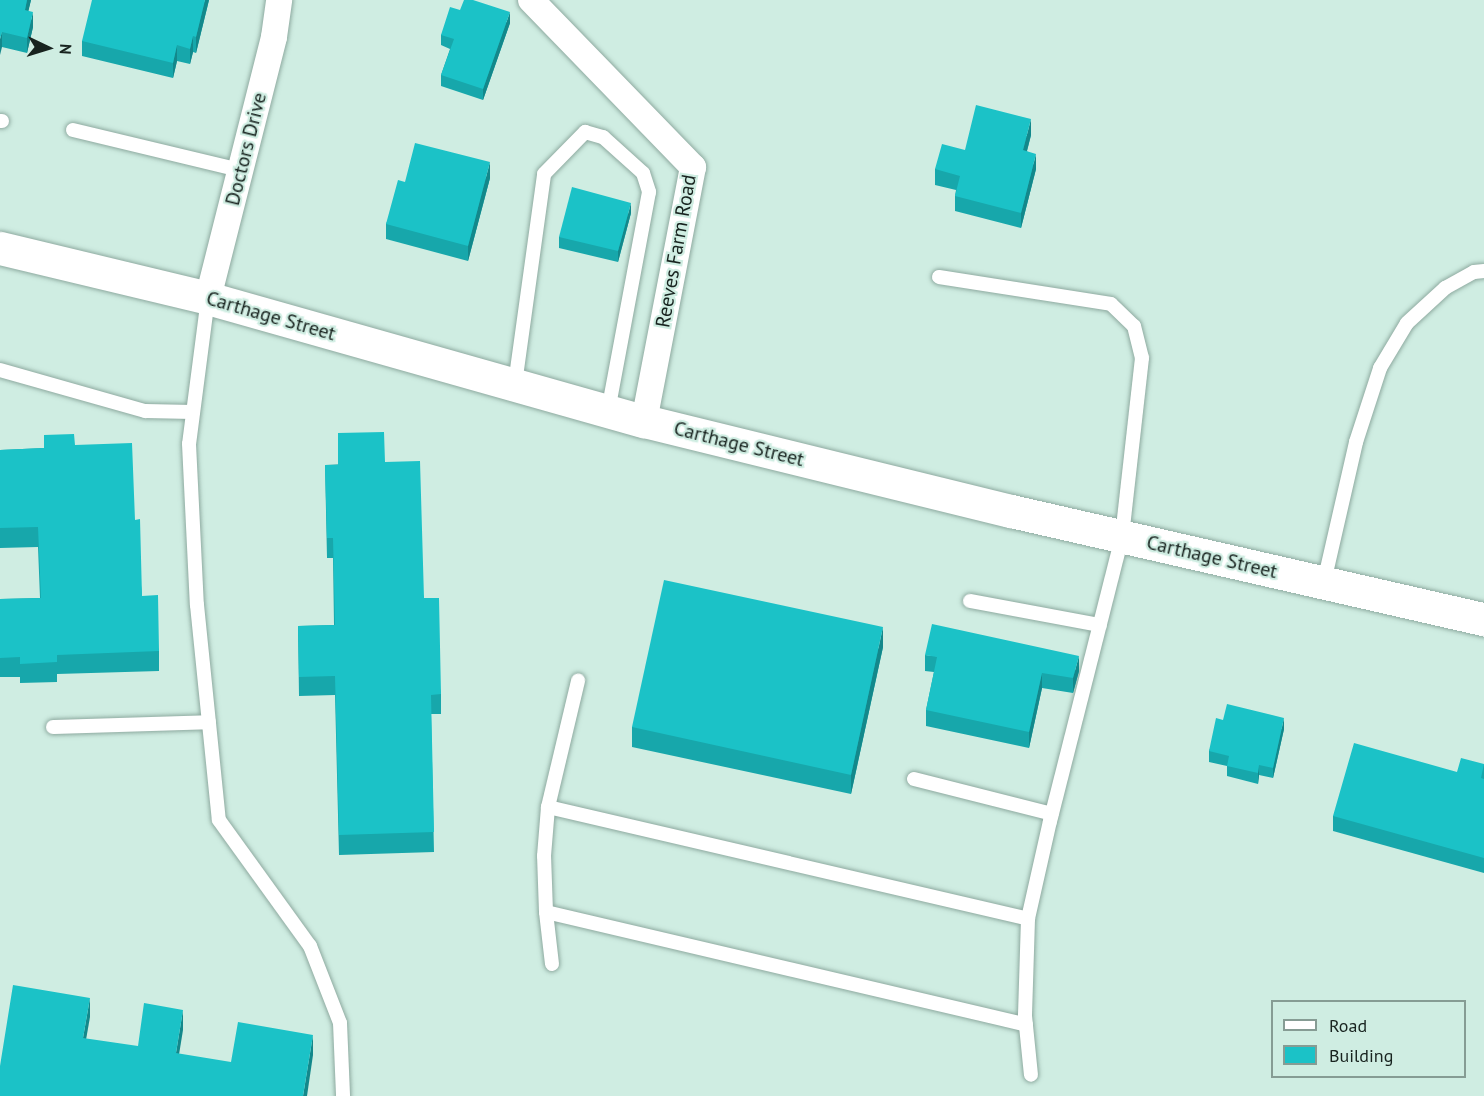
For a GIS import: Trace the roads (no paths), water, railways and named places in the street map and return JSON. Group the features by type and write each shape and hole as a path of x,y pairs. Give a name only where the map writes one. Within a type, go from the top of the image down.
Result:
{"main road":[{"name":"Carthage Street","path":"0,248 208,298 644,421 1122,537 1484,619"}],"street":[{"name":"Doctors Drive","path":"208,298 274,37 279,0"},
{"name":"Reeves Farm Road","path":"531,0 693,167 644,421"}],"lane":[{"path":"74,130 240,170"},
{"path":"515,384 544,174 585,132 603,137 643,173 650,192 608,411"},
{"path":"1324,582 1356,442 1380,368 1407,323 1445,288 1473,272 1484,271"},
{"path":"939,277 1111,304 1134,326 1142,358 1122,537 1052,813 1028,919 1026,1025 1030,1075"},
{"path":"208,298 189,444 197,605 219,820 310,946 340,1023 343,1096"},
{"path":"0,370 145,411 193,412"},
{"path":"970,601 1100,625"},
{"path":"552,964 546,912 544,856 548,807 578,681"},
{"path":"53,727 209,722"},
{"path":"914,779 1052,813"},
{"path":"548,807 1028,919"},
{"path":"546,912 1026,1025"}]}
